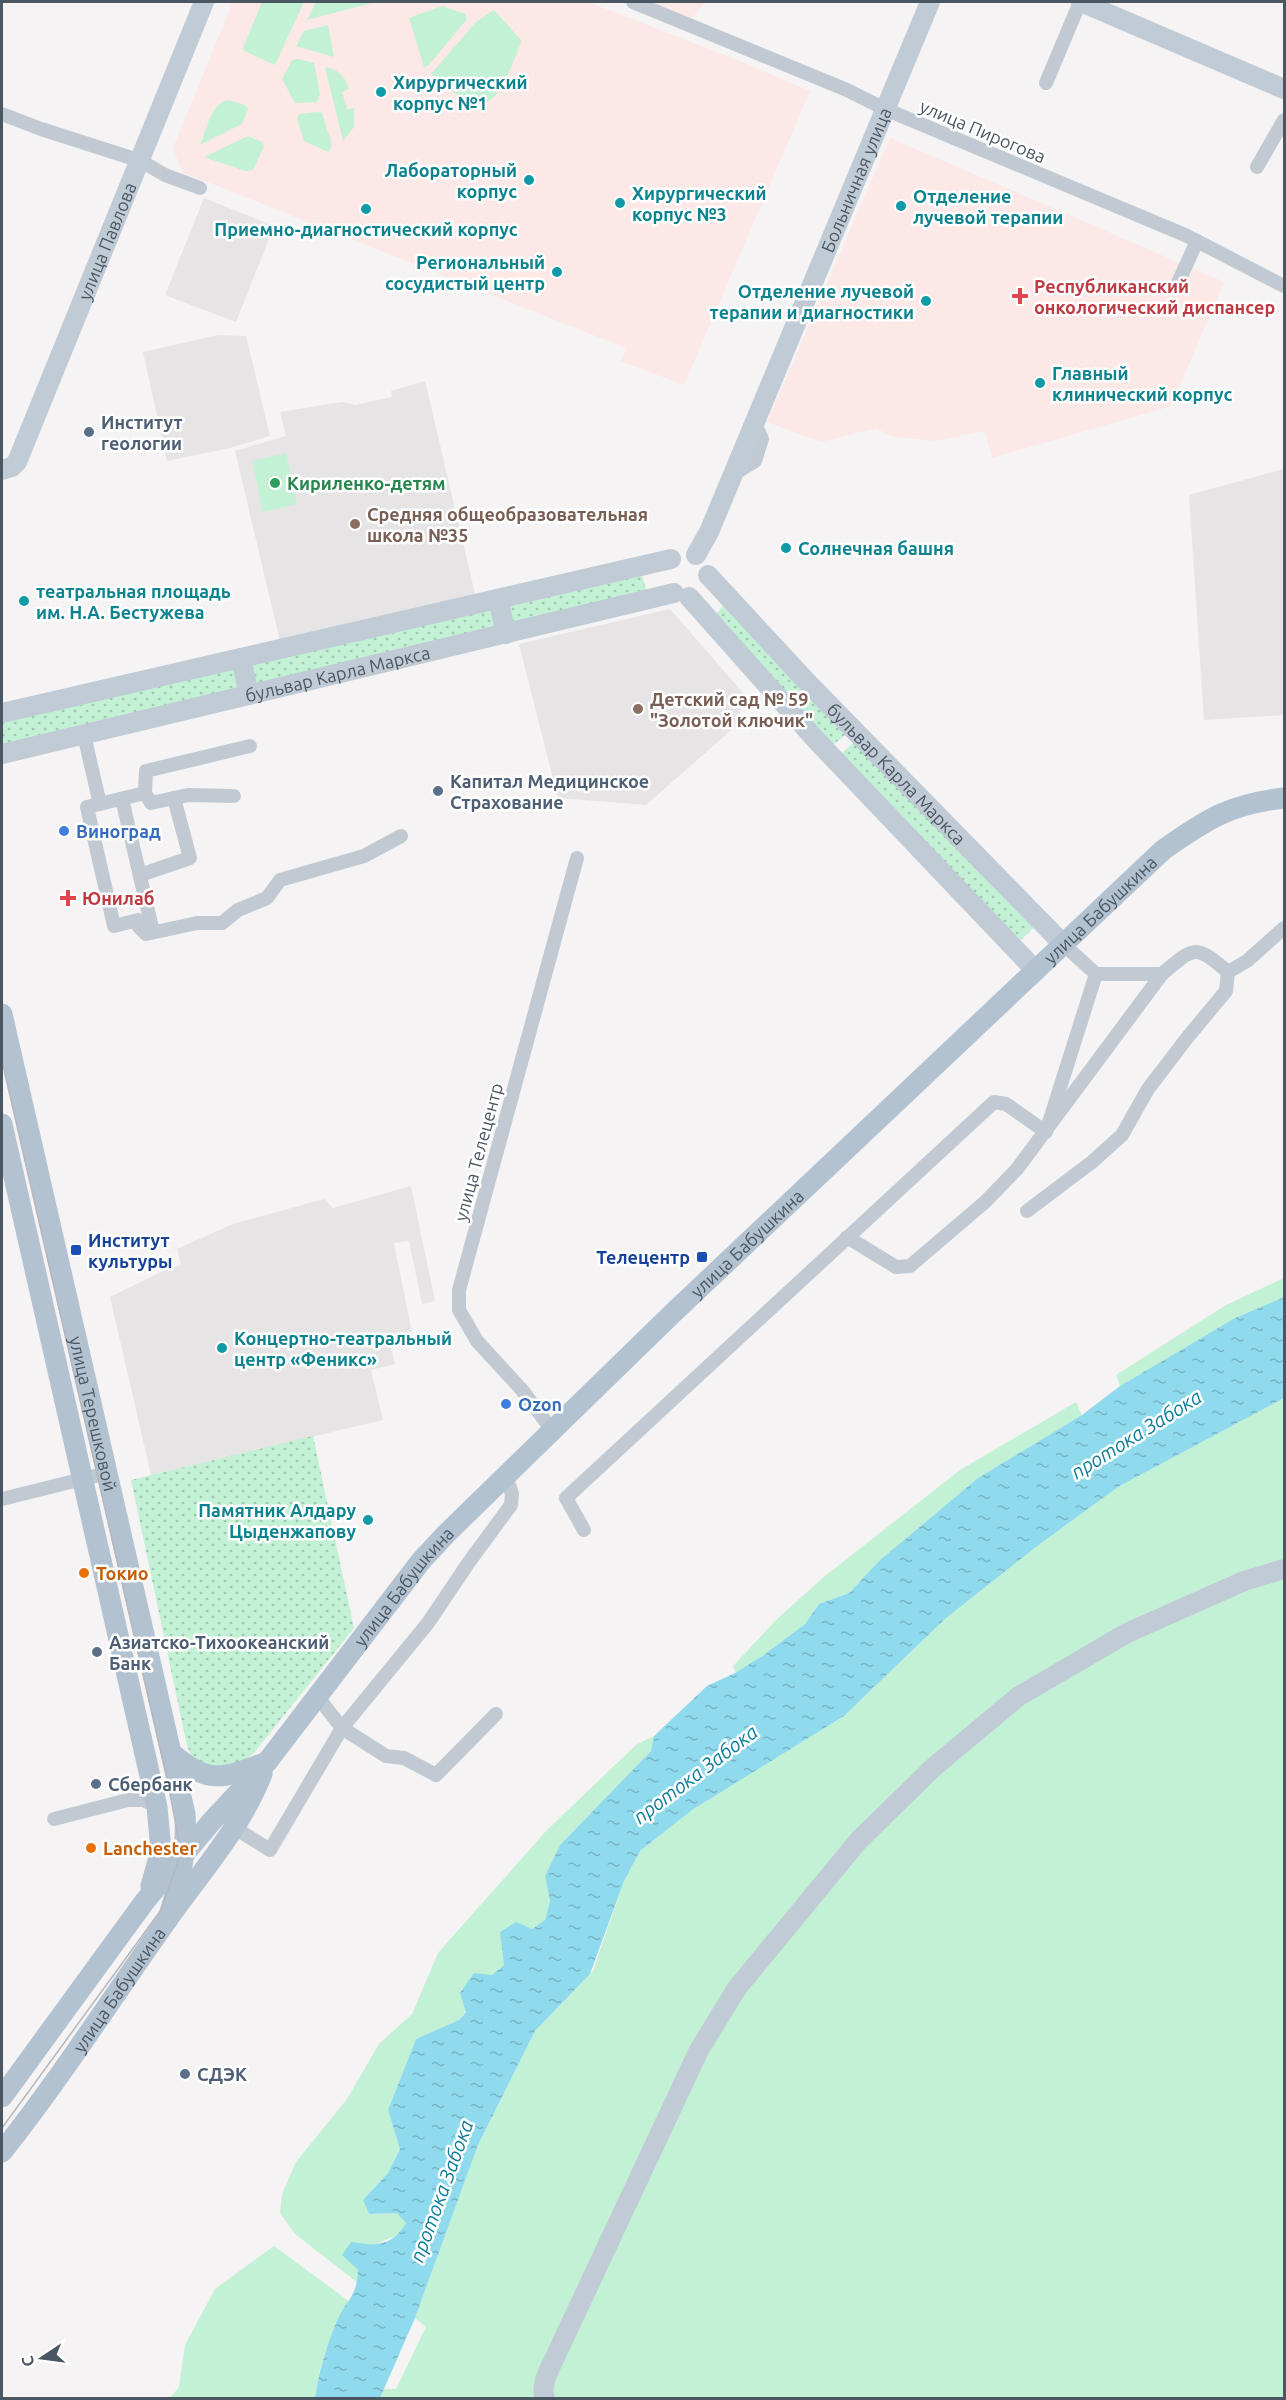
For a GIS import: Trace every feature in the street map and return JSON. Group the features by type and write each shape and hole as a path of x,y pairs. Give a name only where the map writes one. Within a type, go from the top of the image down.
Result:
{"main road":[{"name":"улица Бабушкина","path":"2,2097 145,1901 212,1821 267,1762 421,1561 552,1430 1163,850 1226,811 1245,804 1284,798"},
{"name":"улица Терешковой","path":"2,1014 185,1814 186,1852 180,1883 168,1919"},
{"name":"улица Терешковой","path":"2,1124 156,1804 160,1858 145,1901"},
{"path":"173,1754 197,1773 213,1776 238,1773 267,1762"},
{"name":"улица Бабушкина","path":"2,2152 235,1828 251,1803 267,1762"},
{"path":"156,1804 235,1828"}],"street":[{"name":"улица Павлова","path":"2,470 12,467 16,462 141,161 204,2"},
{"name":"улица Пирогова","path":"633,2 847,90 885,109 1197,241 1284,286"},
{"name":"Больничная улица","path":"696,555 709,531 930,2"},
{"path":"1046,83 1080,2 1284,89"},
{"path":"2,114 141,161 165,175 200,188"},
{"path":"1257,167 1284,120"},
{"path":"1178,283 1197,241"},
{"path":"684,553 696,555 705,564 708,576 705,587 695,595 682,595 668,588 664,576 671,559 684,553"},
{"name":"бульвар Карла Маркса","path":"2,713 671,559"},
{"name":"бульвар Карла Маркса","path":"708,576 855,731 1064,945"},
{"name":"бульвар Карла Маркса","path":"2,754 506,634 682,595 1036,971"},
{"path":"498,599 506,634"},
{"path":"241,658 249,695"},
{"path":"831,755 855,731"},
{"path":"84,735 100,804"},
{"path":"234,796 188,795 151,803 145,793 146,771 250,746"},
{"path":"144,918 114,926 87,807 145,793"},
{"path":"140,875 190,858 174,798"},
{"path":"122,799 140,875 144,918 139,927 147,934 197,923 222,923 238,910 267,898 280,880 364,856 401,836"},
{"name":"улица Телецентр","path":"552,1430 522,1390 477,1341 459,1310 459,1290 577,858"},
{"path":"1228,972 1246,961 1284,928"},
{"path":"1064,945 1096,974 1162,974"},
{"path":"847,1237 896,1267 910,1266 985,1202 1017,1170 1162,974 1183,956 1193,951 1204,951 1228,972"},
{"path":"1027,1211 1092,1162 1122,1135 1148,1089 1226,991 1228,972"},
{"path":"1046,1132 1096,974"},
{"path":"584,1530 566,1498 994,1102 1006,1104 1046,1132"},
{"path":"2,1499 107,1473"},
{"path":"235,1828 270,1850 342,1728 428,1623 511,1505 512,1494 506,1476"},
{"path":"545,2398 543,2394 552,2364 699,2050 737,1988 859,1840 935,1766 1019,1696 1127,1633 1244,1581 1284,1569"},
{"path":"317,1696 342,1728 386,1755 404,1758 436,1776 496,1714"},
{"path":"54,1819 128,1800 144,1800 156,1804"}],"shaded area":[{"path":"233,2 588,2 810,91 684,385 621,361 626,348 182,172 173,148"},
{"path":"640,2 705,2 689,22"},
{"name":"Республиканский онкологический диспансер","path":"890,138 1224,282 1171,406 992,458 985,431 935,441 891,436 876,428 821,442 767,422"},
{"path":"204,198 274,226 236,322 165,295"},
{"path":"219,335 246,336 270,436 230,448 167,461 143,352"},
{"name":"Средняя общеобразовательная школа №35","path":"425,381 476,598 280,641 235,451 286,436 280,412 342,402 355,405 392,397 391,391"},
{"path":"1284,469 1284,715 1204,720 1189,495"},
{"name":"Детский сад № 59 \"Золотой ключик\"","path":"670,609 744,694 737,725 646,805 558,798 519,644"},
{"path":"411,1186 435,1301 422,1304 409,1241 394,1243 412,1332 388,1337 395,1364 371,1370 383,1420 151,1475 110,1297 163,1271 181,1265 177,1249 233,1224 324,1199 333,1208"}],"green space":[{"path":"262,2 304,2 275,65 242,50"},
{"path":"316,2 376,2 307,20"},
{"path":"442,6 465,14 467,19 428,66 424,67 409,18"},
{"path":"494,10 521,40 520,45 508,75 497,93 481,105 470,106 431,74 476,22"},
{"path":"328,25 334,57 296,46 304,31"},
{"path":"298,59 314,63 320,94 317,102 295,103 282,79 292,60"},
{"path":"325,67 334,69 343,77 349,89 342,92 347,109 354,108 354,127 343,141"},
{"path":"228,100 245,105 248,109 242,124 200,145 213,112 222,102"},
{"path":"322,113 332,145 328,152 304,141 297,118 299,114"},
{"path":"248,136 262,142 264,146 253,170 245,171 204,157"},
{"name":"Кириленко-детям","path":"286,453 297,504 263,512 252,461"},
{"path":"641,571 647,594 515,626 507,605"},
{"path":"727,602 846,734 833,745 712,618"},
{"path":"491,608 499,628 257,687 249,666"},
{"path":"235,668 241,689 2,746 2,723"},
{"path":"854,742 1034,927 1017,944 841,754"},
{"path":"1284,1278 1284,1297 1235,1318 1120,1386 1116,1375 1226,1305"},
{"path":"1284,1398 1284,2398 380,2398 384,2389 396,2389 426,2327 415,2318 478,2145 535,2031 593,1971 624,1881 640,1851 692,1810 844,1716 945,1619 1036,1547 1118,1487"},
{"path":"1076,1402 1082,1415 978,1478 879,1561 849,1593 819,1604 805,1624 735,1673 733,1666 777,1619 825,1576 960,1470"},
{"path":"313,1436 354,1628 253,1754 238,1764 225,1767 194,1761 187,1746 131,1480"},
{"path":"654,1736 651,1751 560,1845 545,1876 550,1901 545,1920 532,1929 504,1965 492,1975 459,2020 416,2039 388,2110 400,2149 388,2173 363,2200 369,2214 397,2213 406,2223 395,2236 376,2245 365,2257 358,2283 295,2234 280,2213 282,2194 296,2162 347,2099 379,2044 412,2014 438,1953 546,1831 637,1744"},
{"path":"274,2246 350,2302 337,2323 327,2347 319,2373 315,2398 170,2398 179,2387 185,2345 215,2289"}],"water":[{"name":"протока Забока","path":"1284,1297 1284,1398 1118,1487 1036,1547 945,1619 844,1716 692,1810 640,1851 624,1881 590,1974 535,2031 478,2145 415,2318 380,2398 315,2398 330,2339 340,2314 356,2287 358,2270 342,2255 351,2242 376,2244 389,2241 406,2223 397,2213 369,2214 363,2200 388,2173 400,2149 388,2110 416,2039 459,2020 466,2012 460,1993 474,1973 492,1975 504,1965 500,1932 516,1922 532,1929 545,1920 550,1901 545,1876 560,1845 651,1751 654,1736 707,1686 735,1673 765,1654 805,1624 819,1604 849,1593 879,1561 978,1478 1082,1415 1120,1386 1235,1318"}],"tram line":[{"path":"2,1061 167,1778 179,1841 178,1861 161,1910 2,2128"}],"place":[{"name":"Хирургический корпус №1","path":"381,92"},
{"name":"Лабораторный корпус","path":"529,180"},
{"name":"Хирургический корпус №3","path":"620,203"},
{"name":"Отделение лучевой терапии","path":"901,206"},
{"name":"Приемно-диагностический корпус","path":"366,209"},
{"name":"Региональный сосудистый центр","path":"557,272"},
{"name":"Республиканский онкологический диспансер","path":"1020,296"},
{"name":"Отделение лучевой терапии и диагностики","path":"926,301"},
{"name":"Главный клинический корпус","path":"1040,383"},
{"name":"Институт геологии","path":"89,432"},
{"name":"Кириленко-детям","path":"275,483"},
{"name":"Средняя общеобразовательная школа №35","path":"355,524"},
{"name":"Солнечная башня","path":"786,548"},
{"name":"театральная площадь им. Н.А. Бестужева","path":"24,601"},
{"name":"Детский сад № 59 \"Золотой ключик\"","path":"638,709"},
{"name":"Капитал Медицинское Страхование","path":"438,791"},
{"name":"Виноград","path":"64,831"},
{"name":"Юнилаб","path":"68,898"},
{"name":"Институт культуры","path":"76,1250"},
{"name":"Телецентр","path":"702,1257"},
{"name":"Концертно-театральный центр «Феникс»","path":"222,1348"},
{"name":"Ozon","path":"506,1404"},
{"name":"Памятник Алдару Цыденжапову","path":"368,1520"},
{"name":"Токио","path":"84,1573"},
{"name":"Азиатско-Тихоокеанский Банк","path":"97,1652"},
{"name":"Сбербанк","path":"96,1784"},
{"name":"Lanchester","path":"91,1848"},
{"name":"СДЭК","path":"185,2074"}]}
